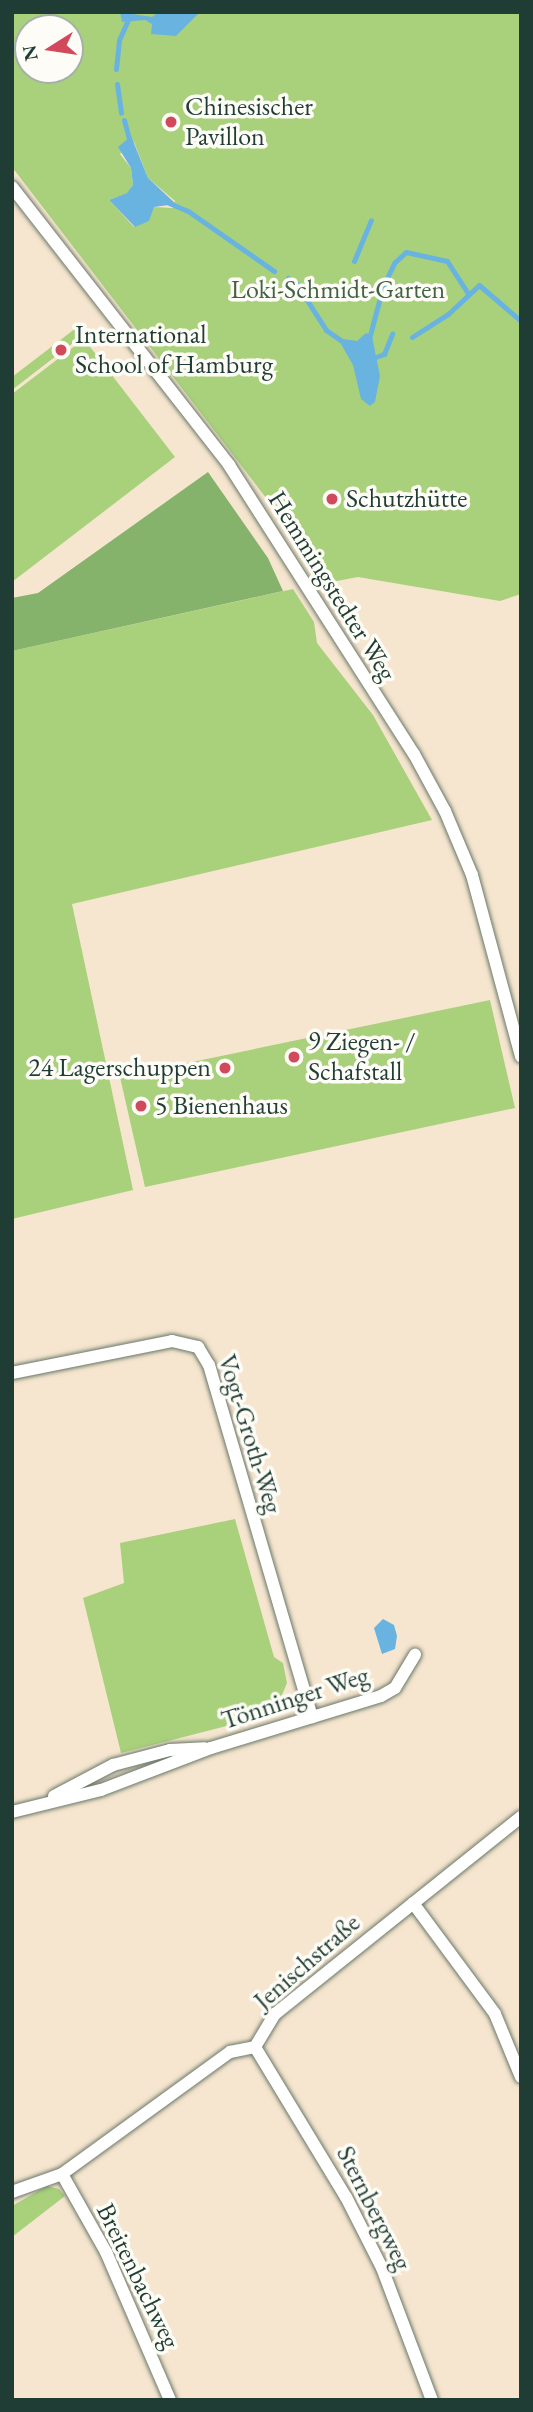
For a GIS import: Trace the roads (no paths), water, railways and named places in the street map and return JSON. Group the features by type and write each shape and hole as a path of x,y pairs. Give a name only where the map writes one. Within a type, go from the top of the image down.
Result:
{"street":[{"name":"Hemmingstedter Weg","path":"12,187 229,466 414,754 445,811 472,875 521,1057"},
{"name":"Vogt-Groth-Weg","path":"12,1373 172,1341 198,1347 209,1365 312,1717"},
{"name":"Tönninger Weg","path":"12,1812 101,1790 211,1748 395,1688 415,1655"},
{"name":"Tönninger Weg","path":"45,1802 113,1765 170,1750 211,1748"},
{"name":"Jenischstraße","path":"12,2192 62,2174 230,2052 256,2047 275,2014 521,1817"},
{"path":"413,1903 495,2014 521,2077"},
{"name":"Sternbergweg","path":"256,2047 370,2244 414,2344 432,2400"},
{"name":"Breitenbachweg","path":"62,2174 106,2252 170,2400"}],"water":[{"path":"120,12 152,17 158,12 200,12 176,36 151,34 152,24 145,20 122,22"},
{"path":"131,136 148,178 176,204 154,207 149,221 135,227 109,200 127,193 133,185 131,168 118,147"},
{"path":"366,333 372,336 380,376 375,402 370,406 361,399 353,365 341,344 343,339 357,341"},
{"path":"383,1619 394,1625 397,1636 395,1649 382,1654 374,1628"}],"waterway":[{"path":"116,69 119,40 129,18"},
{"path":"117,84 121,113"},
{"path":"124,120 130,142"},
{"path":"169,203 188,211 274,271"},
{"path":"354,261 371,220"},
{"path":"370,335 383,286 394,263 406,252 447,261 468,293"},
{"path":"288,278 296,283 326,330 342,341"},
{"path":"412,337 448,314 479,285 521,321"},
{"path":"376,357 384,354 392,334"}],"place":[{"name":"Chinesischer Pavillon","path":"171,122"},
{"name":"International School of Hamburg","path":"61,350"},
{"name":"Schutzhütte","path":"332,499"},
{"name":"9 Ziegen- / Schafstall","path":"294,1057"},
{"name":"24 Lagerschuppen","path":"225,1068"},
{"name":"5 Bienenhaus","path":"141,1106"}],"park label":[{"name":"Loki-Schmidt-Garten","path":"338,290"}]}
